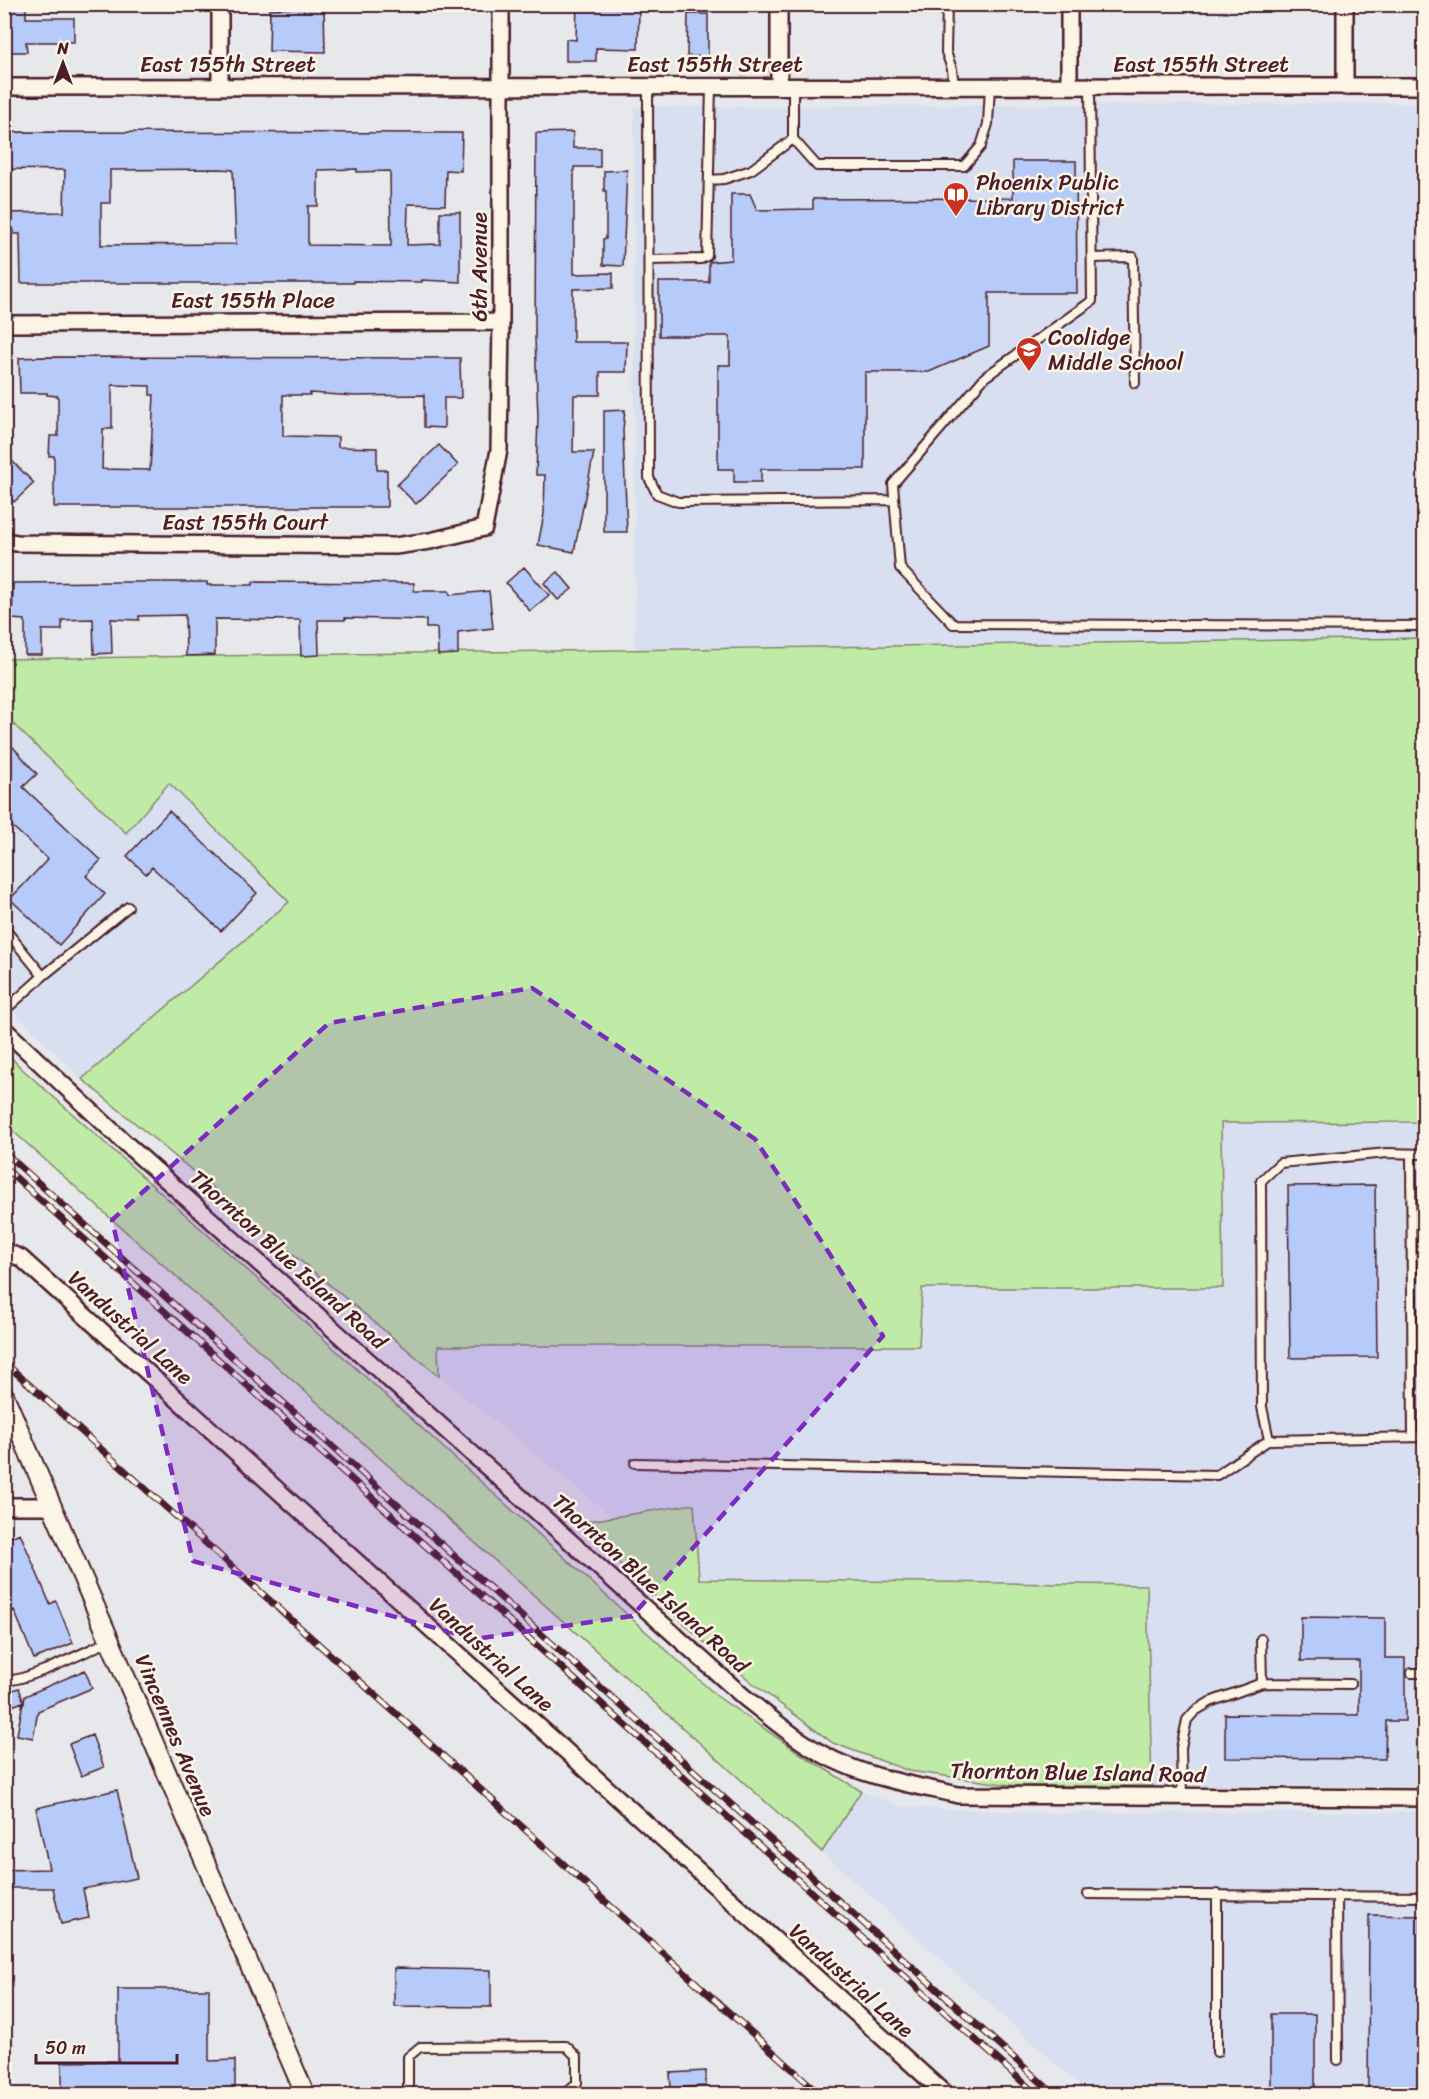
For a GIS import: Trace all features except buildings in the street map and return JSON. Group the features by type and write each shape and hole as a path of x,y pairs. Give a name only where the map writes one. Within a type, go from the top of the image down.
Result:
{"street":[{"path":"220,4 220,86"},
{"name":"6th Avenue","path":"484,528 499,450 501,4"},
{"path":"779,4 786,86"},
{"path":"1069,4 1069,86"},
{"path":"1345,4 1345,87"},
{"name":"East 155th Street","path":"4,87 1425,86"},
{"name":"East 155th Place","path":"4,324 501,322"},
{"name":"East 155th Court","path":"4,541 17,543 395,546 430,541 484,528"},
{"name":"Thornton Blue Island Road","path":"4,1029 124,1142 744,1697 799,1740 841,1764 885,1779 958,1795 1425,1798"},
{"name":"Vandustrial Lane","path":"4,1251 21,1258 945,2094"},
{"name":"Vincennes Avenue","path":"4,1395 304,2094"},
{"path":"4,1506 51,1506"}],"lane":[{"path":"947,4 946,52 952,69 954,86"},
{"path":"648,86 649,478 657,494 678,502 894,500"},
{"path":"649,260 701,259 707,256 711,86"},
{"path":"786,86 793,139 817,166 964,166 981,146 988,124 990,86"},
{"path":"1090,86 1092,301 985,377 893,484 900,568 953,624 1425,626"},
{"path":"710,180 724,179 751,170 793,139"},
{"path":"1092,258 1133,257 1134,383"},
{"path":"4,1011 42,976 128,907"},
{"path":"4,928 42,976"},
{"path":"1269,1440 1262,1407 1261,1181 1280,1163 1387,1153 1425,1154"},
{"path":"1411,1154 1413,1437"},
{"path":"635,1463 1217,1475 1269,1440 1425,1437"},
{"path":"4,1680 25,1677 109,1640"},
{"path":"1261,1640 1262,1683"},
{"path":"1411,1673 1425,1673"},
{"path":"1182,1797 1181,1748 1187,1720 1195,1712 1210,1702 1262,1683 1351,1684"},
{"path":"1089,1894 1425,1897"},
{"path":"1217,1894 1217,2052"},
{"path":"1337,1895 1338,2060"},
{"path":"408,2094 408,2058 420,2047 566,2046 577,2057 577,2083 565,2094 463,2094"}],"highlighted area":[{"path":"532,988 755,1139 883,1336 632,1616 475,1639 193,1561 112,1220 329,1023"}],"shaded area":[{"name":"Coolidge Middle School","path":"1424,103 1424,638 635,650 634,107"},
{"path":"4,716 126,833 168,782 289,902 82,1079 5,1003"},
{"path":"1424,1122 1424,1786 1152,1786 1147,1585 698,1579 694,1504 613,1517 439,1376 438,1346 919,1346 922,1288 1222,1288 1221,1123"},
{"path":"861,1791 903,1807 1053,1813 1420,1812 1424,1814 1424,2094 1089,2094 822,1852"}],"green space":[{"path":"1424,638 1424,1122 1221,1123 1223,1288 922,1288 919,1346 438,1346 439,1376 82,1079 289,902 169,783 126,833 5,716 4,659"},
{"path":"5,1051 718,1697 807,1758 861,1791 822,1852 5,1124"},
{"path":"694,1504 699,1579 1147,1585 1152,1786 1017,1786 909,1771 833,1743 755,1685 705,1643 576,1523"}],"railway":[{"path":"4,1152 1054,2094"},
{"path":"4,1167 1036,2094"},
{"path":"4,1362 820,2094"}],"place":[{"name":"Phoenix Public Library District","path":"956,218"},
{"name":"Coolidge Middle School","path":"1029,373"}]}
